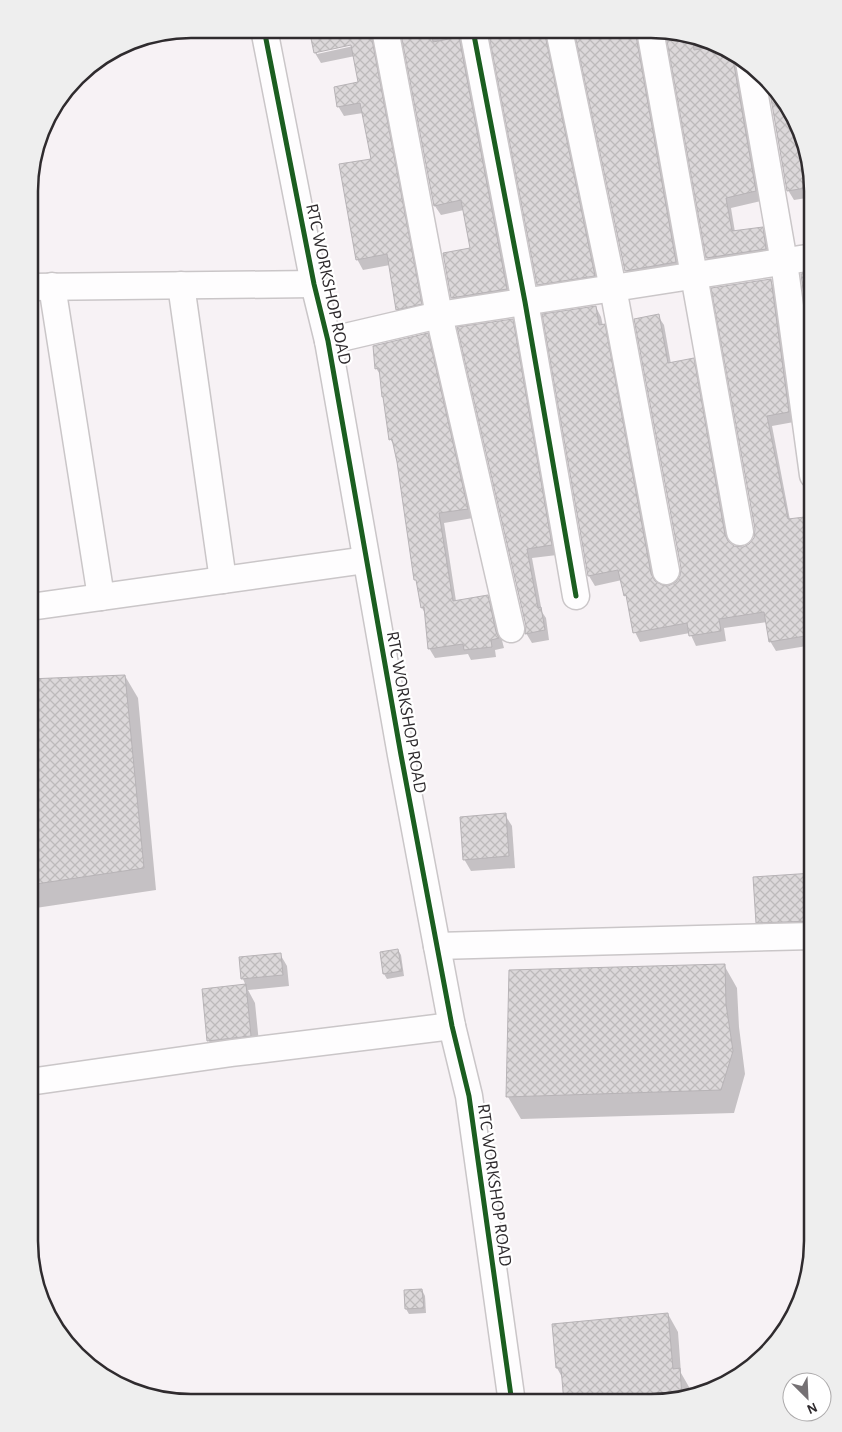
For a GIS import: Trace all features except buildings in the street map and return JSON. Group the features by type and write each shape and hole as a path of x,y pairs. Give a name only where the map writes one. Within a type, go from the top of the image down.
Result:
{"street":[{"name":"RTC WORKSHOP ROAD","path":"266,38 314,284 328,341 437,946 452,1026 469,1096 511,1394"},
{"path":"387,38 439,315 510,629"},
{"path":"474,38 525,302 576,596"},
{"path":"561,38 613,288 666,571"},
{"path":"651,38 740,532"},
{"path":"751,75 784,262 804,409"},
{"path":"328,341 439,315 804,259"},
{"path":"101,597 41,287 314,284"},
{"path":"181,285 223,580"},
{"path":"38,605 366,560"},
{"path":"437,946 804,936"},
{"path":"38,1081 232,1053 452,1026"}],"cycle path":[{"path":"266,38 314,284 328,341 401,755 452,1026 469,1096 511,1394"},
{"path":"475,38 525,302 576,596"}]}
